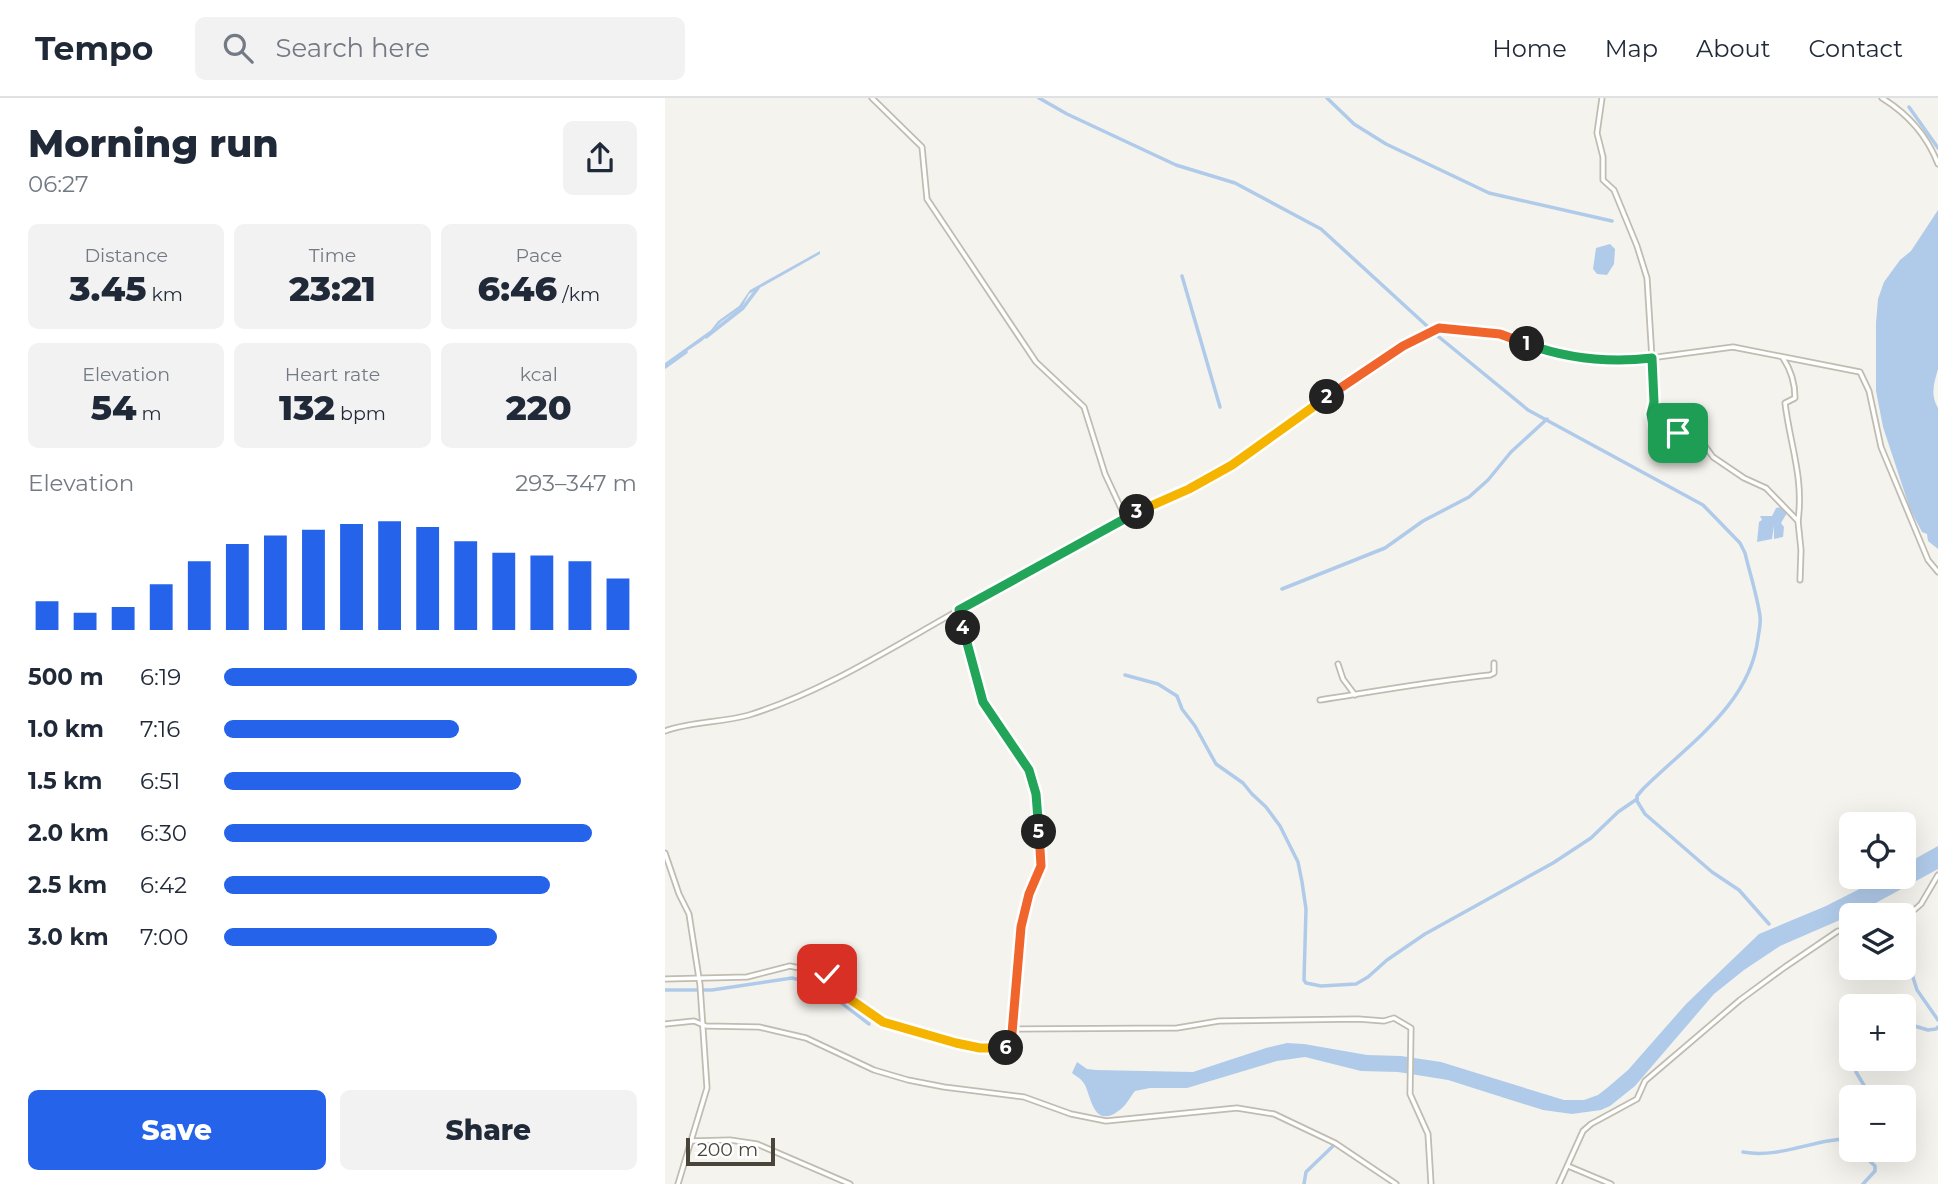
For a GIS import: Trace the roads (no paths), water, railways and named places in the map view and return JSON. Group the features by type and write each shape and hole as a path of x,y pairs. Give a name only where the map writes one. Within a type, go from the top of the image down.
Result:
{"street":[{"path":"873,98 922,147 927,200 1035,362 1084,407 1105,474 1125,518"},
{"path":"1602,98 1597,133 1603,157 1602,174 1605,183 1614,190 1643,263 1651,312 1653,425 1670,429 1705,446 1713,457 1744,478 1766,488 1798,521"},
{"path":"1882,98 1914,124 1930,143 1938,164"},
{"path":"665,732 697,723 747,715 804,692 878,655 1125,518 1189,489 1232,465 1290,422 1403,346 1439,328 1500,334 1548,352 1595,361 1652,358 1733,347 1860,372 1869,391 1881,447 1928,559 1938,572"},
{"path":"1781,356 1790,370 1795,393 1795,398 1785,403 1798,460 1800,580"},
{"path":"665,979 747,977 790,966 827,974 847,997 883,1022 980,1048 1005,1049 1011,1045 1021,927 1029,894 1041,866 1036,794 1029,770 983,702 959,610"},
{"path":"1320,700 1390,687 1490,675 1494,673 1494,663"},
{"path":"1338,664 1343,679 1355,695"},
{"path":"665,853 689,914 700,985 707,1088 678,1184"},
{"path":"1916,908 1938,875"},
{"path":"1559,1184 1578,1140 1587,1127 1637,1100 1645,1082 1652,1075 1784,967 1839,931"},
{"path":"1012,1029 1177,1028 1219,1021 1384,1021 1394,1018 1411,1028 1410,1087 1412,1101 1428,1134 1430,1184"},
{"path":"665,1024 694,1021 702,1024 758,1027 817,1043 874,1070 908,1080 1024,1097 1071,1114 1106,1121 1237,1108 1274,1114 1335,1143 1397,1184"},
{"path":"691,1142 730,1140 757,1144 850,1184"},
{"path":"1568,1166 1611,1184"}],"water":[{"path":"1938,210 1938,369 1933,394 1938,408 1938,549 1928,541 1927,534 1922,532 1910,509 1883,427 1876,391 1876,323 1878,299 1884,282 1900,260 1911,251"},
{"path":"1610,244 1615,249 1614,264 1607,275 1597,274 1593,269 1596,248"},
{"path":"820,251 820,254 749,294 742,307 721,322 702,341 665,366 665,363 739,306 750,290"},
{"path":"1781,507 1787,513 1781,523 1784,527 1783,537 1774,539 1774,526 1772,539 1757,542 1759,522 1762,520 1760,516 1772,516 1776,508"},
{"path":"1938,846 1938,869 1916,881 1916,858"},
{"path":"1859,889 1901,889 1876,903 1839,903 1839,920 1780,946 1744,970 1714,994 1635,1086 1601,1110 1572,1114 1543,1110 1448,1080 1398,1072 1361,1071 1305,1057 1277,1061 1187,1088 1150,1088 1135,1091 1121,1109 1105,1116 1096,1111 1084,1083 1072,1073 1077,1062 1087,1069 1096,1070 1193,1072 1287,1043 1367,1055 1401,1056 1441,1062 1564,1100 1584,1100 1598,1095 1628,1070 1686,1004 1759,934"}],"waterway":[{"path":"1039,98 1176,165 1235,183 1321,229 1439,337 1528,410 1703,505 1740,543 1745,553 1760,616 1753,662 1730,704 1697,740 1643,789 1637,796 1637,801 1645,814 1712,872 1739,890 1769,924"},
{"path":"1327,98 1354,124 1386,144 1489,193 1612,221"},
{"path":"1909,107 1938,148"},
{"path":"1182,276 1220,407"},
{"path":"706,337 743,308 758,288"},
{"path":"665,367 686,352"},
{"path":"1282,589 1385,548 1423,521 1469,497 1488,480 1511,452 1547,419"},
{"path":"1125,675 1158,684 1177,696 1182,709 1195,726 1216,764 1243,783 1280,826 1298,862 1302,882 1306,909 1306,983 1321,986 1356,984 1425,934 1553,863 1591,838 1618,812 1637,799"},
{"path":"665,990 712,990 792,978 817,984 869,1024"},
{"path":"1914,980 1917,990 1938,1020"},
{"path":"1916,1026 1928,1030 1938,1027"},
{"path":"1856,1071 1864,1085"},
{"path":"1743,1152 1771,1153 1839,1140"},
{"path":"1304,1184 1306,1172 1333,1146"},
{"path":"1863,1184 1875,1171 1875,1166 1871,1162"}]}
